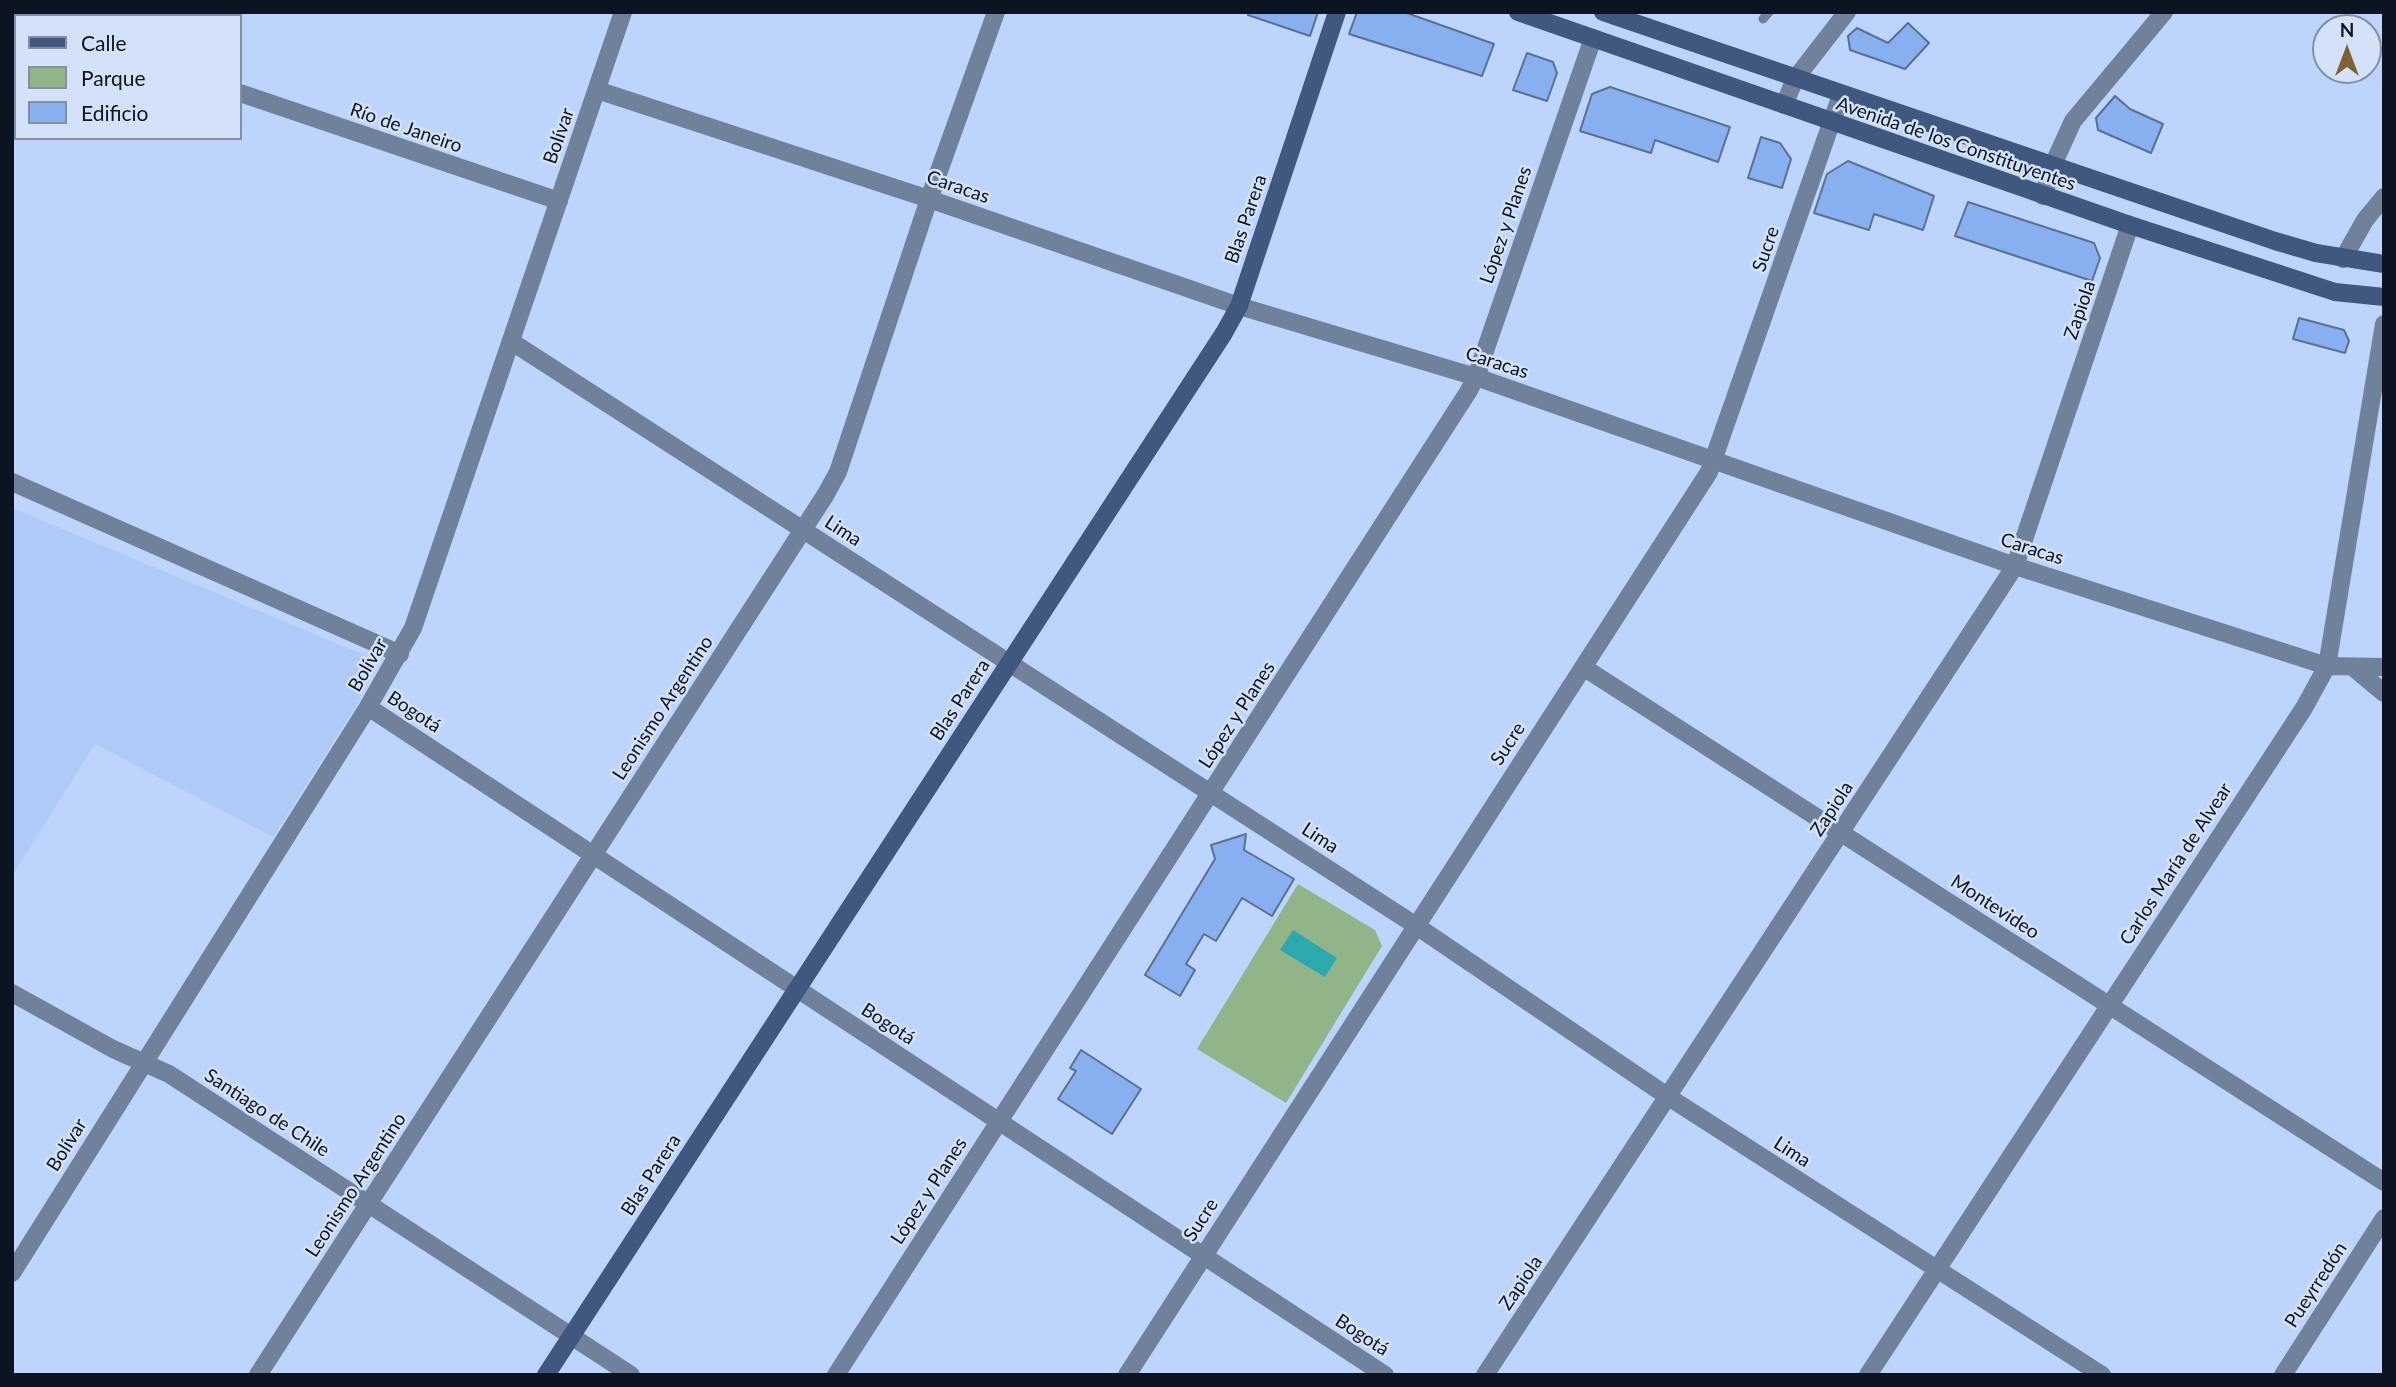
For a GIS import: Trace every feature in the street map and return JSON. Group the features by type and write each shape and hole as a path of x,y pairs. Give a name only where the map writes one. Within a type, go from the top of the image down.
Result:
{"main road":[{"name":"Blas Parera","path":"546,1375 1239,306 1337,12"},
{"name":"Avenida de los Constituyentes","path":"1518,12 1830,123 2130,225 2335,292 2384,297"},
{"name":"Avenida de los Constituyentes","path":"1603,12 2275,241 2343,259 2384,264"}],"street":[{"name":"Bolívar","path":"12,1273 400,653 422,605 623,12"},
{"name":"Leonismo Argentino","path":"258,1375 803,531 838,472 929,199 996,12"},
{"path":"1784,105 1796,79 1847,12"},
{"path":"2043,196 2052,167 2073,121 2164,12"},
{"name":"López y Planes","path":"836,1375 1476,377 1593,38"},
{"name":"Caracas","path":"597,90 929,199 1239,306 1476,377 2015,566 2327,666 2384,667"},
{"name":"Río de Janeiro","path":"242,94 559,201"},
{"name":"Sucre","path":"1127,1375 1715,460 1841,95"},
{"path":"2343,259 2365,220 2384,197"},
{"name":"Zapiola","path":"1485,1375 1670,1098 2015,566 2130,225"},
{"name":"Carlos María de Alvear","path":"1868,1375 2304,708 2327,666 2384,324"},
{"name":"Lima","path":"512,342 1415,925 1670,1098 2102,1375"},
{"path":"12,482 400,653"},
{"name":"Montevideo","path":"1583,667 2384,1182"},
{"path":"2354,668 2384,693"},
{"name":"Bogotá","path":"368,707 1385,1375"},
{"name":"Santiago de Chile","path":"12,993 113,1049 169,1074 631,1375"},
{"name":"Pueyrredón","path":"2283,1375 2384,1218"}],"shaded area":[{"path":"12,508 374,659 358,703 273,837 95,744 12,876"},
{"path":"1293,930 1337,958 1325,977 1280,950"}],"green space":[{"path":"1298,884 1375,930 1382,946 1286,1103 1197,1049"}],"building":[{"path":"1248,12 1318,12 1310,36 1248,15"},
{"path":"1357,12 1404,12 1494,44 1482,76 1349,34"},
{"path":"1908,23 1929,43 1905,69 1850,50 1848,36 1857,28 1888,43"},
{"path":"1527,53 1553,62 1557,73 1547,101 1513,90"},
{"path":"1610,87 1730,127 1718,162 1655,140 1651,153 1580,131 1592,94"},
{"path":"2115,96 2130,109 2163,124 2151,153 2098,130 2096,118"},
{"path":"1761,137 1780,143 1791,159 1782,188 1748,178"},
{"path":"1848,161 1934,196 1923,230 1874,214 1869,230 1814,213 1827,174"},
{"path":"1968,202 2094,243 2100,258 2092,281 1955,236"},
{"path":"2299,318 2344,330 2349,341 2345,353 2293,339"},
{"path":"1246,834 1244,850 1294,879 1272,916 1242,898 1216,941 1204,934 1186,964 1195,970 1180,996 1145,975 1215,859 1211,845"},
{"path":"1081,1050 1141,1089 1112,1134 1058,1099 1076,1071 1070,1068"}]}
